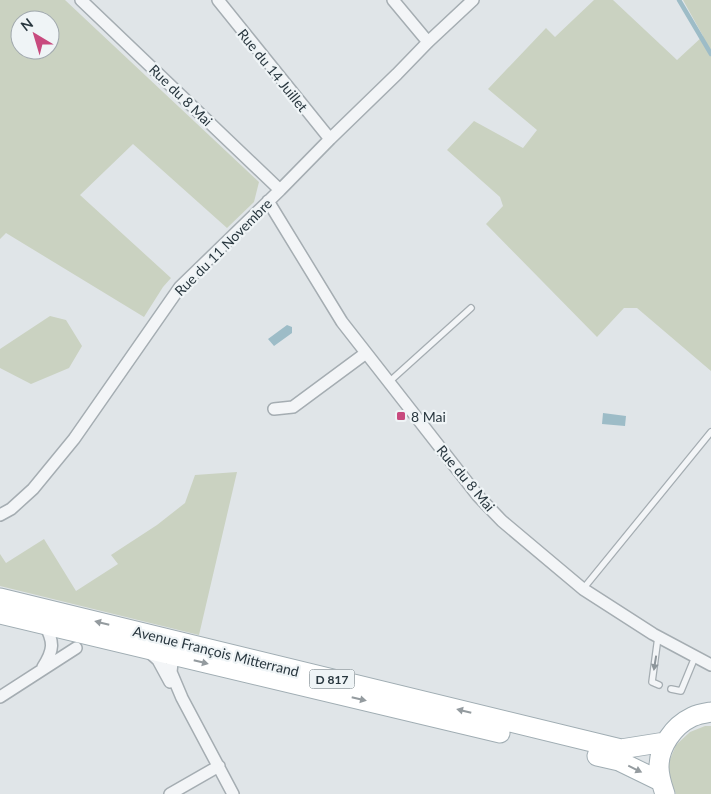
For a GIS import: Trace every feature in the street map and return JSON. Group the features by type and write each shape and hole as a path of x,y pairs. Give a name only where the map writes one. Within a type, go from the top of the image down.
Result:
{"main road":[{"name":"Avenue François Mitterrand","path":"0,598 621,749 666,742"},
{"name":"Avenue François Mitterrand","path":"0,614 619,761 663,787"},
{"path":"663,787 659,767 661,754 666,742 677,727 692,717 711,711"}],"street":[{"path":"85,4 100,0"},
{"name":"Rue du 14 Juillet","path":"218,0 330,139"},
{"path":"393,0 428,42"},
{"name":"Rue du 11 Novembre","path":"0,515 11,509 33,489 74,439 180,287 473,0"},
{"name":"Rue du 8 Mai","path":"85,4 280,190"},
{"name":"Rue du 8 Mai","path":"268,201 342,322 478,496 522,539 583,589 658,637 711,666"},
{"path":"274,409 293,407 366,353"},
{"path":"41,670 50,657 52,644 50,634 44,625"},
{"path":"0,697 76,648"},
{"path":"146,649 158,660 182,698"},
{"path":"175,655 171,672 182,698 234,794"},
{"path":"170,794 219,766"}],"lane":[{"path":"389,382 470,308"},
{"path":"583,589 711,432"},
{"path":"658,637 652,682 659,684"},
{"path":"671,689 681,692 695,657"}],"green space":[{"path":"0,0 65,0 259,182 254,202 227,228 133,144 80,195 171,278 144,317 6,233 0,239"},
{"path":"594,0 613,0 677,60 703,36 683,0 711,0 711,371 637,308 624,308 597,337 486,224 503,206 500,197 447,150 474,121 523,148 537,130 488,89 546,28 555,37"},
{"path":"50,316 66,320 82,346 69,368 31,384 0,368 0,349"},
{"path":"237,472 199,635 0,586 0,554 6,563 44,539 76,591 118,564 111,555 157,525 185,503 195,475"},
{"path":"705,726 711,726 711,794 676,794 669,777 669,762 676,745 690,732"}],"water":[{"path":"287,325 292,327 292,333 274,346 268,339"},
{"path":"603,413 626,416 625,426 602,424"}],"waterway":[{"path":"679,0 711,54"}],"place":[{"name":"8 Mai","path":"401,416"}]}
